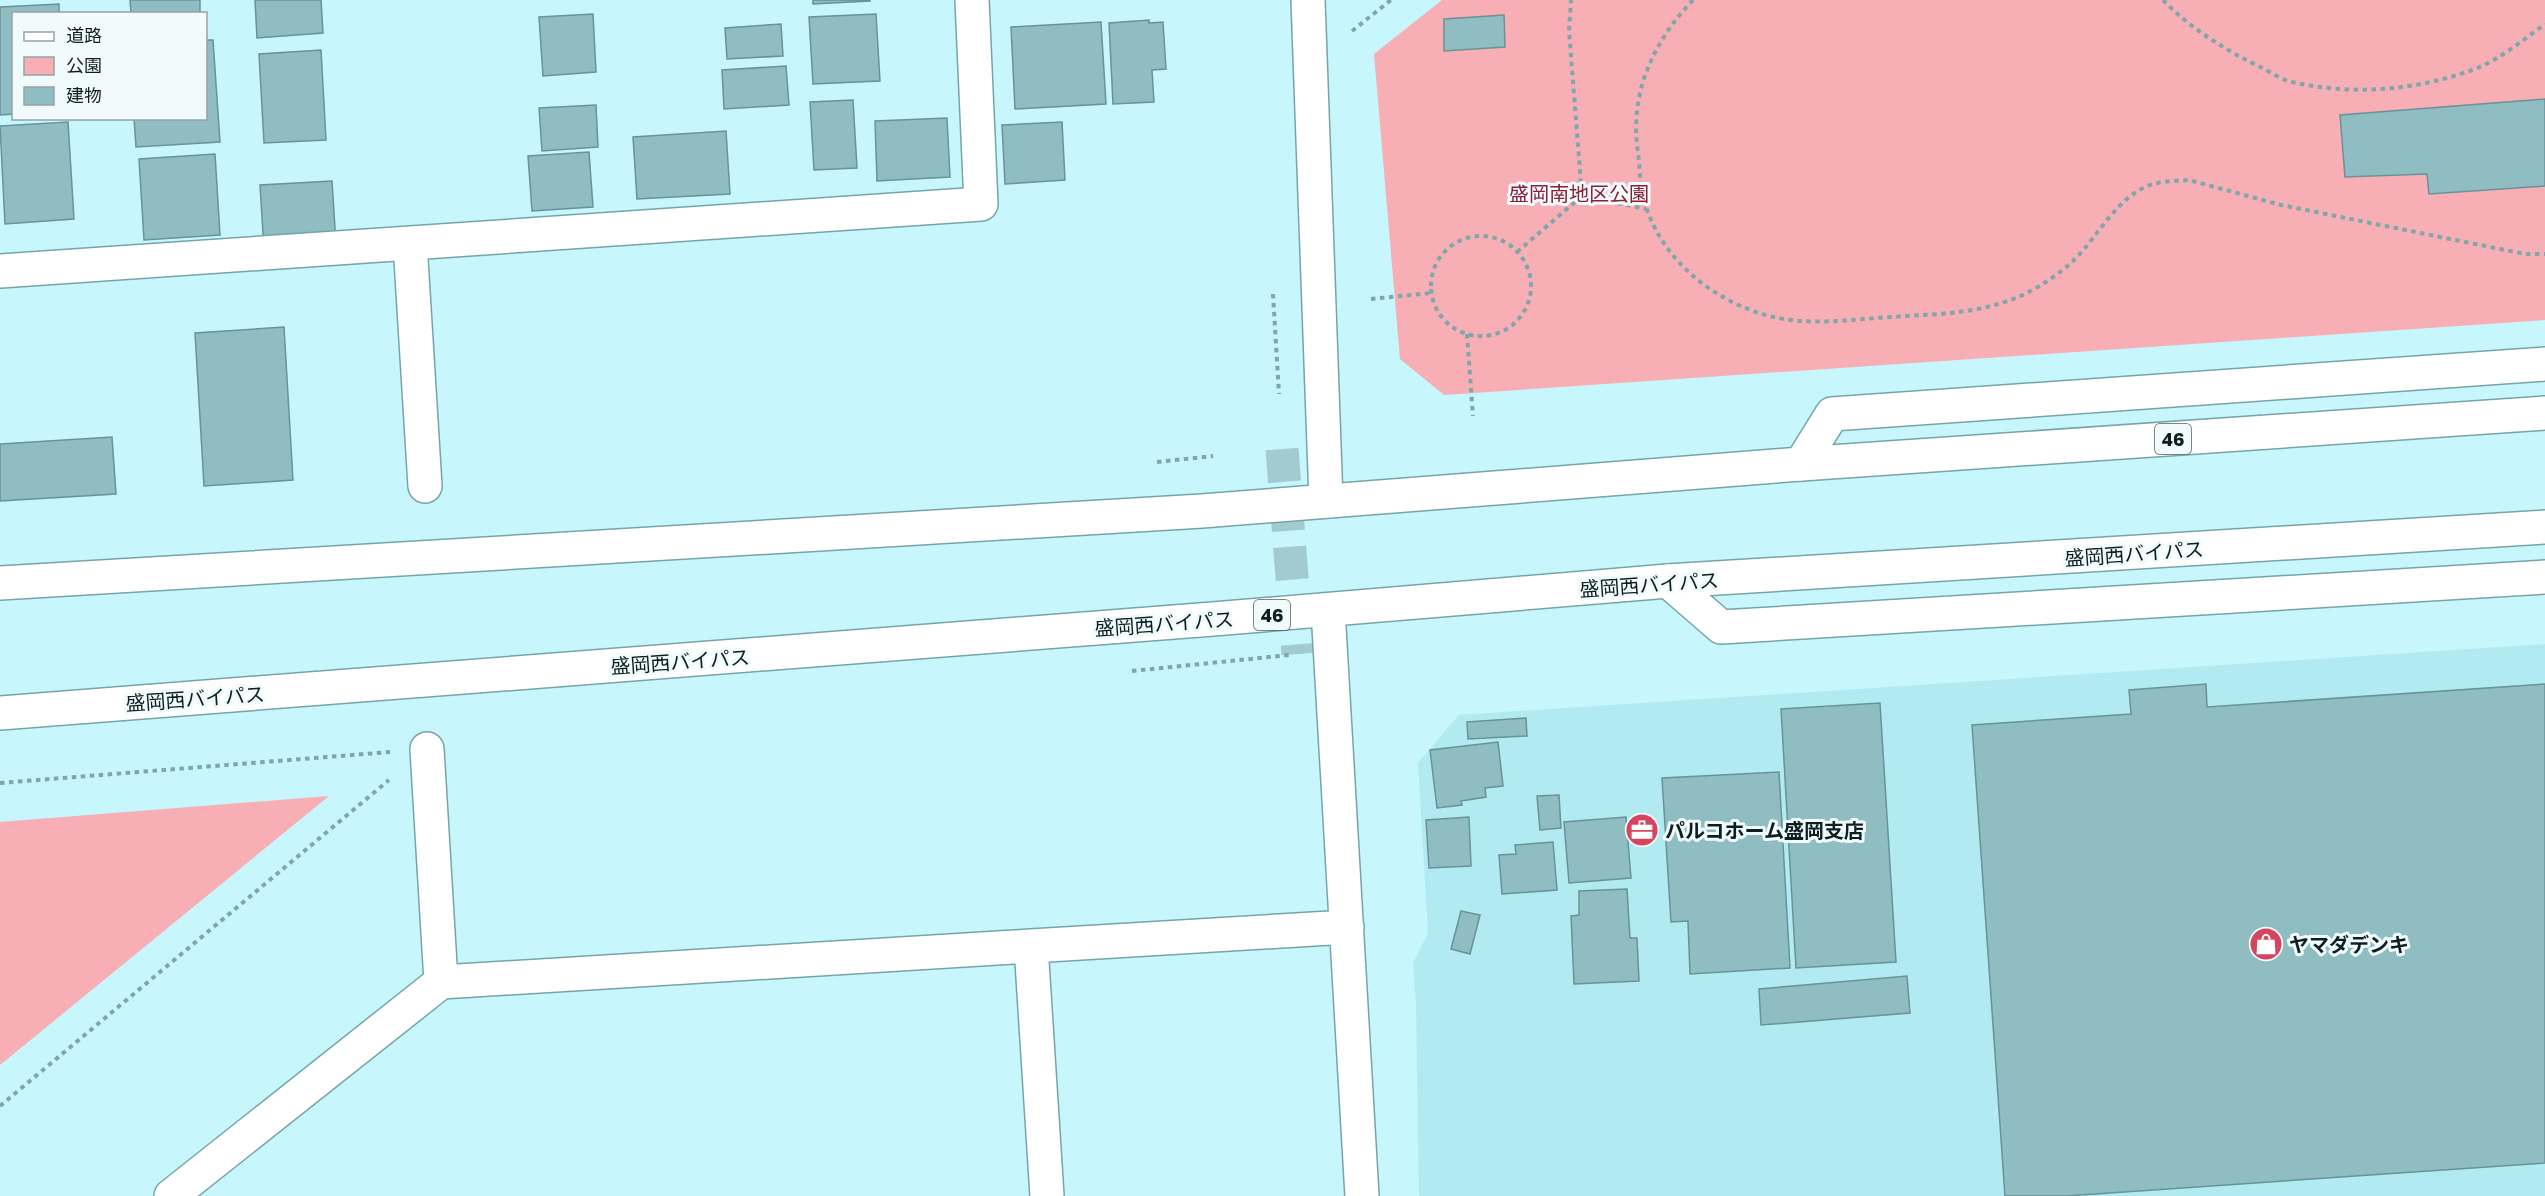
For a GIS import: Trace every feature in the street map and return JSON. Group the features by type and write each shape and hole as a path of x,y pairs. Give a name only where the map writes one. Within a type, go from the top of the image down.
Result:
{"main road":[{"path":"0,271 981,204 972,0"},
{"path":"1308,0 1326,501"},
{"path":"410,243 425,486"},
{"path":"1801,464 1832,414 2545,364"},
{"name":"46","path":"0,583 1179,512 1801,464 2545,413"},
{"name":"盛岡西バイパス","path":"0,713 1328,610 1668,581 2545,527"},
{"path":"1668,581 1721,627 2545,577"},
{"path":"1328,610 1362,1196"},
{"path":"427,749 441,982"},
{"path":"171,1196 441,982 1347,927"},
{"path":"1031,946 1047,1196"}],"path":[{"path":"1352,31 1391,0"},
{"path":"1570,0 1569,31 1581,196"},
{"path":"1693,0 1666,33 1650,60 1636,106 1636,140 1646,209 1665,247 1684,269 1739,307 1789,320 1823,322 1983,310 2028,292 2056,275 2075,259 2115,211 2134,195 2152,184 2168,181 2189,180 2329,215 2514,253 2545,254"},
{"path":"2163,0 2183,21 2228,51 2287,80 2358,91 2425,83 2474,70 2511,49 2545,24"},
{"path":"1581,196 1646,209"},
{"path":"1517,252 1581,196"},
{"path":"1476,236 1493,237 1509,244 1528,270 1531,286 1528,302 1520,316 1509,327 1494,334 1478,336 1467,334 1448,324 1437,311 1431,293 1431,279 1437,262 1447,249 1461,240 1476,236"},
{"path":"1371,299 1431,293"},
{"path":"1273,294 1279,394"},
{"path":"1467,334 1473,416"},
{"path":"1157,462 1213,456"},
{"path":"1132,671 1298,654"},
{"path":"0,783 427,749"},
{"path":"0,1106 427,749"}],"shaded area":[{"path":"2545,644 2545,1196 1419,1196 1416,1004 1413,963 1428,933 1418,763 1459,715"}],"green space":[{"name":"盛岡南地区公園","path":"1442,0 2545,0 2545,320 1444,395 1400,359 1374,54"},
{"path":"329,796 0,1065 0,822"}],"building":[{"path":"130,0 200,0 200,12 131,12"},
{"path":"255,0 321,0 323,33 257,38"},
{"path":"813,0 870,0 870,1 813,4"},
{"path":"59,4 59,12 12,12 12,114 0,115 0,7"},
{"path":"593,14 596,72 543,76 539,17"},
{"path":"876,14 880,81 813,84 809,17"},
{"path":"1504,15 1505,47 1444,51 1444,19"},
{"path":"1149,20 1149,23 1163,22 1166,69 1152,70 1154,102 1113,104 1109,23"},
{"path":"1101,22 1106,104 1015,109 1011,27"},
{"path":"781,24 783,56 727,59 725,28"},
{"path":"207,40 213,40 220,142 136,147 134,120 207,120"},
{"path":"321,50 326,140 264,143 259,54"},
{"path":"786,66 789,105 724,109 722,70"},
{"path":"2545,99 2545,186 2429,194 2427,174 2345,177 2340,115"},
{"path":"853,100 857,168 814,170 810,102"},
{"path":"596,105 598,147 542,151 539,108"},
{"path":"947,118 950,177 877,181 875,121"},
{"path":"68,122 74,219 5,224 0,126"},
{"path":"1062,122 1065,180 1005,184 1002,125"},
{"path":"726,131 730,194 637,199 633,137"},
{"path":"589,152 593,207 532,211 528,156"},
{"path":"215,154 220,235 144,240 139,159"},
{"path":"332,181 336,244 264,249 260,185"},
{"path":"284,327 293,480 204,486 195,333"},
{"path":"112,437 116,494 0,501 0,444"},
{"name":"ヤマダデンキ","path":"2206,684 2207,707 2545,684 2545,1163 2066,1196 2005,1196 1972,725 2131,714 2129,690"},
{"path":"1880,703 1896,962 1796,968 1781,709"},
{"path":"1526,718 1527,736 1468,739 1467,722"},
{"path":"1498,742 1503,786 1485,788 1486,797 1461,801 1462,805 1437,808 1430,750"},
{"path":"1779,772 1790,968 1690,974 1688,921 1671,922 1662,778"},
{"path":"1559,795 1561,828 1540,830 1537,796"},
{"path":"1469,817 1471,866 1429,868 1426,820"},
{"path":"1626,817 1631,878 1569,883 1564,822"},
{"path":"1553,842 1557,890 1502,894 1499,855 1516,854 1515,845"},
{"path":"1627,889 1630,938 1637,938 1639,981 1574,984 1571,916 1579,915 1579,891"},
{"path":"1461,911 1480,915 1470,954 1451,949"},
{"path":"1907,976 1910,1013 1761,1025 1759,989"}],"tunnel":[{"path":"1282,449 1298,654"}],"place":[{"name":"パルコホーム盛岡支店","path":"1642,830"},
{"name":"ヤマダデンキ","path":"2266,944"}]}
